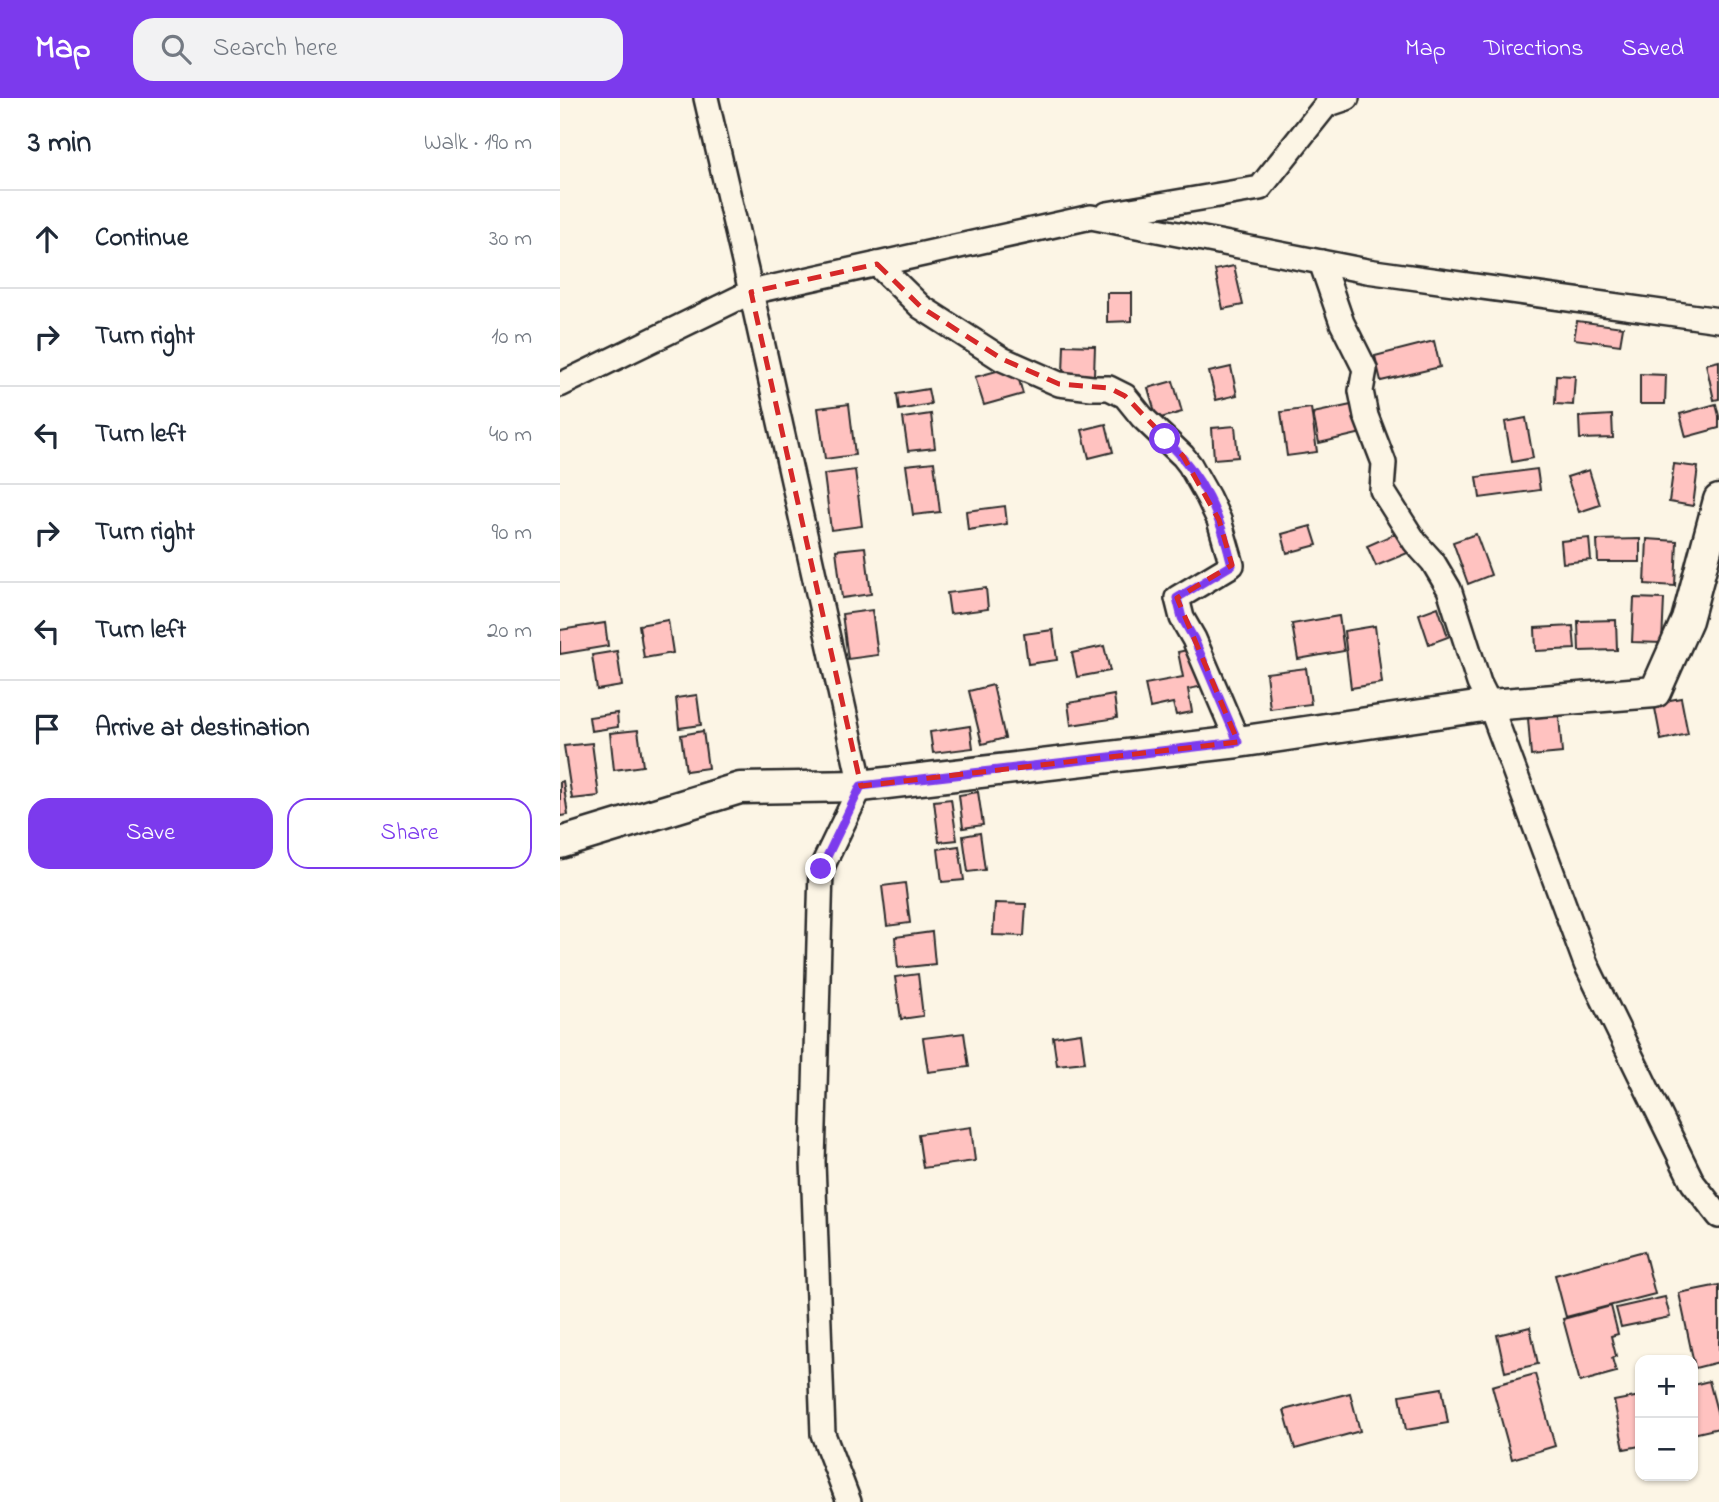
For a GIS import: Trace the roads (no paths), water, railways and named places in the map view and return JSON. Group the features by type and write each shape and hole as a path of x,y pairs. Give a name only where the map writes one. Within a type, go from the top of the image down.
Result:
{"street":[{"path":"706,98 861,786 821,869 813,1163 823,1434 849,1502"},
{"path":"560,385 751,292 1091,217 1260,188 1326,105 1347,98"},
{"path":"1091,217 1367,271 1719,320"},
{"path":"1321,262 1342,323 1365,369 1361,391 1366,416 1384,463 1382,490 1449,589 1479,683 1490,705 1586,964 1692,1183 1719,1216"},
{"path":"877,264 921,307 1002,359 1059,384 1110,388 1125,396 1142,417 1183,456 1219,520 1232,565 1177,598 1182,618 1194,639 1238,742"},
{"path":"560,843 740,788 861,786 1238,742 1490,705 1655,692 1687,620 1719,500"}]}
